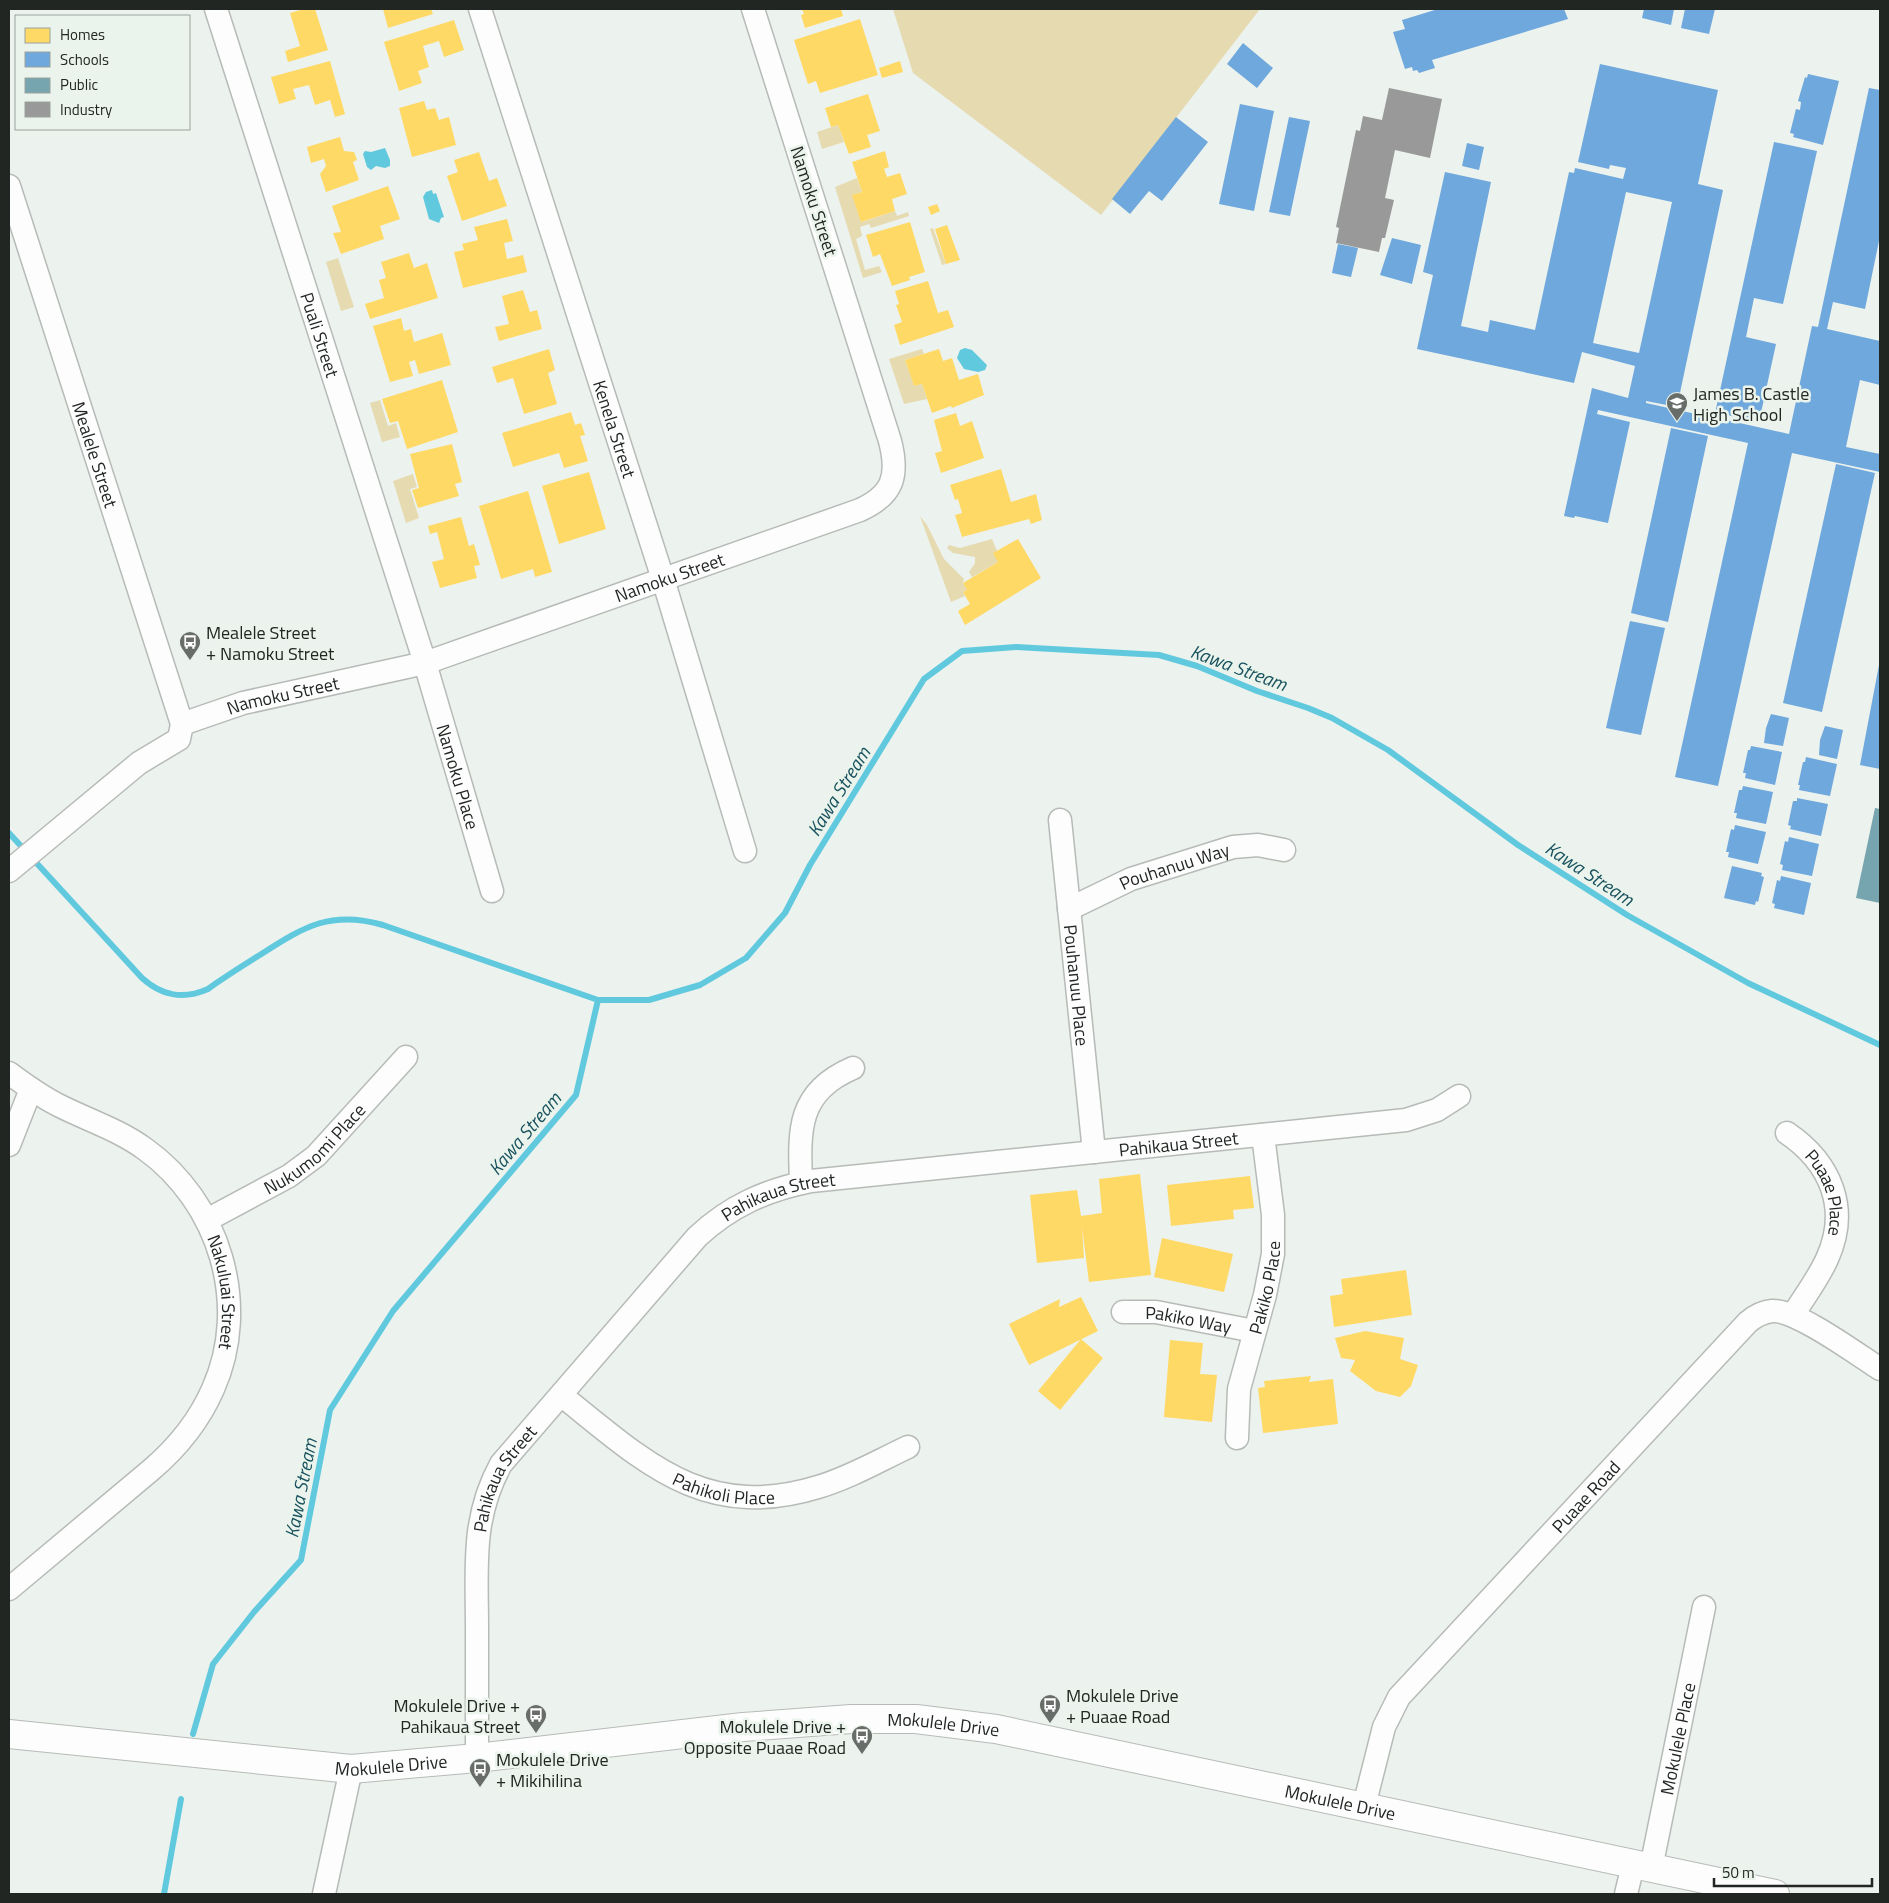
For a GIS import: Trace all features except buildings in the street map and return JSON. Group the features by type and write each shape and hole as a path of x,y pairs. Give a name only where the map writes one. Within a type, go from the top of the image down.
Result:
{"street":[{"name":"Puali Street","path":"216,9 425,663"},
{"name":"Kenela Street","path":"480,9 663,578 746,851"},
{"name":"Namoku Street","path":"182,724 243,703 425,663 860,510 880,500 888,490 895,468 890,441 753,9"},
{"name":"Mealele Street","path":"9,186 182,724"},
{"name":"Namoku Place","path":"425,663 492,891"},
{"path":"9,871 139,763 179,738 182,724"},
{"name":"Pouhanuu Place","path":"1060,820 1094,1152"},
{"name":"Pouhanuu Way","path":"1069,909 1131,879 1233,847 1258,845 1284,850"},
{"name":"Nukumomi Place","path":"207,1220 289,1176 316,1156 406,1058"},
{"path":"801,1183 799,1139 807,1108 826,1083 852,1068"},
{"name":"Nakuluai Street","path":"9,1073 58,1105 124,1136 144,1148 180,1180 207,1220 224,1264 229,1312 228,1338 214,1388 202,1411 171,1452 9,1589"},
{"path":"9,1145 31,1089"},
{"name":"Pahikaua Street","path":"477,1758 476,1547 483,1506 501,1464 697,1237 712,1223 734,1208 766,1192 801,1183 1406,1120 1436,1110 1459,1096"},
{"name":"Pakiko Place","path":"1237,1438 1239,1388 1270,1275 1274,1234 1263,1134"},
{"name":"Puaae Place","path":"1786,1134 1814,1155 1824,1169 1831,1184 1837,1215 1834,1239 1826,1261 1793,1315"},
{"name":"Puaae Road","path":"1364,1806 1384,1727 1391,1711 1409,1686 1748,1322 1756,1316 1773,1311 1793,1315 1880,1369"},
{"name":"Pakiko Way","path":"1123,1312 1156,1312 1254,1331"},
{"name":"Pahikoli Place","path":"561,1395 647,1464 667,1475 703,1490 733,1496 755,1498 799,1492 827,1484 908,1447"},
{"name":"Mokulele Place","path":"1626,1894 1642,1867 1704,1607"},
{"name":"Mokulele Drive","path":"9,1734 351,1769 477,1758 743,1727 851,1719 916,1719 996,1729 1775,1894"},
{"path":"324,1894 351,1769"}],"shaded area":[{"path":"893,9 1260,9 1101,215 913,73"},
{"path":"838,125 844,142 822,149 817,132"},
{"path":"857,178 862,192 853,195 862,222 895,211 897,216 908,212 909,216 871,228 869,224 860,227 862,236 856,239 865,270 879,266 882,272 863,278 835,187"},
{"path":"933,228 946,264 942,265 930,229"},
{"path":"338,258 354,307 341,311 326,262"},
{"path":"922,349 924,354 905,360 914,386 922,384 927,399 904,404 889,359"},
{"path":"380,400 388,426 396,423 400,437 382,442 370,403"},
{"path":"413,474 417,487 410,489 419,518 406,523 393,481"},
{"path":"920,516 927,525 944,559 964,579 963,583 967,590 963,592 965,596 951,602"},
{"path":"992,539 997,551 998,562 972,577 969,572 975,563 975,557 953,553 947,548 949,545 960,548"}],"water":[{"path":"385,148 390,160 390,166 385,168 376,166 371,170 367,167 363,154 365,151 371,152"},
{"path":"432,190 433,194 436,193 444,217 441,218 439,223 429,219 423,197 426,192"},
{"path":"965,348 972,350 987,365 985,370 978,372 964,369 957,358 960,350"}],"waterway":[{"name":"Kawa Stream","path":"193,1734 213,1664 254,1612 301,1560 330,1410 393,1311 576,1095 598,1000 649,1000 700,985 746,958 785,913 810,865 924,679 962,651 1016,647 1159,655 1197,666 1257,691 1332,718 1388,750 1518,845 1627,915 1748,983 1880,1045"},
{"path":"9,833 142,978 157,989 165,992 181,995 208,989 278,943 306,928 334,920 349,919 383,925 598,1000"},
{"name":"Kawa Stream","path":"164,1894 181,1799"}],"place":[{"name":"James B. Castle High School","path":"1677,422"},
{"name":"Mealele Street + Namoku Street","path":"190,661"},
{"name":"Mokulele Drive + Puaae Road","path":"1050,1724"},
{"name":"Mokulele Drive + Pahikaua Street","path":"536,1734"},
{"name":"Mokulele Drive + Opposite Puaae Road","path":"862,1755"},
{"name":"Mokulele Drive + Mikihilina","path":"480,1788"}]}
